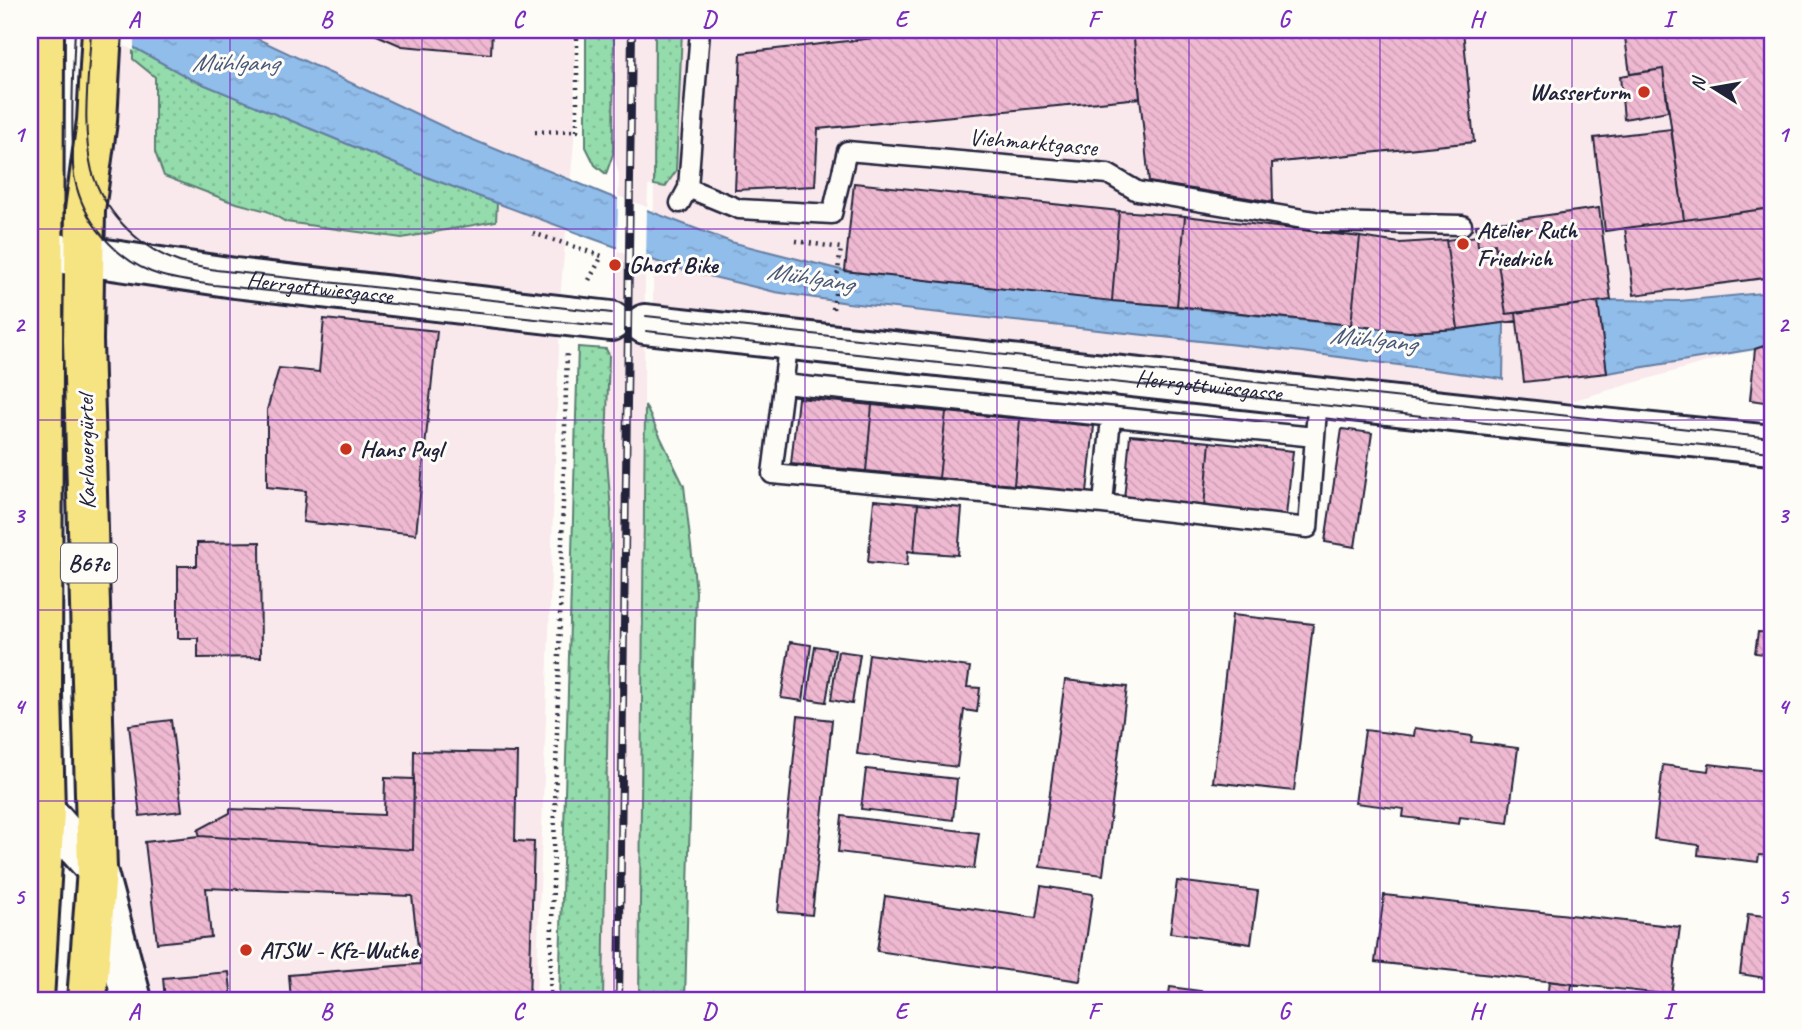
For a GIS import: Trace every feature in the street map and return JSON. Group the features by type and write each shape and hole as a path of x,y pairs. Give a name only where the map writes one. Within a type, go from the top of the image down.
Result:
{"main road":[{"name":"Karlauergürtel","path":"34,1000 42,694 36,252 44,30"},
{"name":"Karlauergürtel","path":"87,1000 97,870 83,340 85,210 97,121 101,35"},
{"name":"Herrgottwiesgasse","path":"36,252 85,256 234,278 628,322 787,352 1318,397 1772,445"},
{"path":"37,806 97,870 132,1000"}],"lane":[{"name":"Viehmarktgasse","path":"700,30 684,196 739,209 832,214 847,151 1108,174 1137,191 1321,222 1462,225"},
{"path":"79,118 85,210"},
{"path":"787,352 772,474 1102,504 1308,528 1318,397"},
{"path":"783,384 1315,437"},
{"path":"1102,504 1111,417"}],"path":[{"path":"535,132 577,131 577,30"},
{"path":"533,233 601,257 584,291"},
{"path":"789,239 841,248 834,302"},
{"path":"550,1000 559,601 569,338"}],"shaded area":[{"path":"114,30 575,30 574,140 561,287 536,1000 132,1000 101,662 103,332"},
{"path":"614,30 1772,30 1772,343 1564,403 653,330 654,186 648,186 645,264 639,1000 603,1000 611,511 606,446 610,335 617,275 619,174 613,154"}],"green space":[{"path":"586,30 614,30 613,154 606,174 595,165 586,147"},
{"path":"655,30 682,30 676,171 665,187 654,185"},
{"path":"133,47 191,79 432,179 497,203 496,221 402,238 286,222 267,211 229,201 164,176 155,152 155,77 133,59"},
{"path":"578,347 606,349 609,355 606,446 611,511 603,1000 559,1000"},
{"path":"645,405 684,486 696,591 685,1000 639,1000"}],"water":[{"name":"Mühlgang","path":"103,30 239,30 459,134 607,195 731,242 845,271 1409,332 1504,323 1503,379 1302,352 848,303 775,292 672,267 432,179 191,79"},
{"path":"1772,292 1772,343 1755,349 1607,373 1598,302 1679,301"}],"pier":[{"path":"99,30 134,30 134,51 101,33"},
{"path":"618,196 647,207 646,262 617,251"}],"building":[{"path":"365,30 492,30 491,54 402,46"},
{"path":"946,30 1133,30 1140,98 818,129 815,186 735,190 741,53"},
{"path":"1133,30 1463,30 1474,142 1272,163 1273,202 1149,182"},
{"path":"1624,30 1772,30 1772,208 1684,220 1663,69 1630,74"},
{"name":"Wasserturm","path":"1663,69 1668,111 1624,119 1620,76"},
{"path":"1671,129 1684,220 1605,231 1594,138"},
{"path":"854,183 1119,211 1112,301 845,271"},
{"path":"1599,208 1611,300 1506,314 1495,244 1478,246 1476,225"},
{"path":"1772,208 1772,277 1634,295 1625,228"},
{"path":"1119,211 1185,216 1177,306 1112,301"},
{"path":"1185,216 1360,237 1351,325 1177,306"},
{"path":"1477,236 1478,246 1495,244 1506,314 1516,313 1517,321 1458,329 1446,240"},
{"path":"1360,237 1400,243 1446,240 1458,329 1409,332 1351,325"},
{"path":"1598,302 1607,373 1524,382 1516,313"},
{"name":"Hans Pugl","path":"324,319 437,331 416,534 303,522 306,491 267,487 267,410 279,368 319,372"},
{"path":"1772,345 1772,403 1750,400 1755,349"},
{"path":"798,398 872,405 866,471 791,464"},
{"path":"872,405 946,412 939,478 866,471"},
{"path":"946,412 1020,419 1014,485 939,478"},
{"path":"1020,419 1094,426 1087,492 1014,485"},
{"path":"1342,429 1372,433 1355,547 1325,542"},
{"path":"1130,435 1210,442 1204,508 1124,500"},
{"path":"1210,442 1293,451 1286,516 1204,508"},
{"path":"874,500 918,504 914,552 908,551 907,566 868,562"},
{"path":"918,504 962,508 958,555 914,552"},
{"path":"260,542 261,657 198,658 198,638 178,638 178,566 197,566 197,543"},
{"path":"1232,615 1313,624 1294,791 1213,782"},
{"path":"1758,632 1772,633 1772,655 1755,653"},
{"path":"790,642 811,645 803,701 781,698"},
{"path":"815,646 835,649 826,702 807,699"},
{"path":"838,651 860,654 852,704 831,700"},
{"path":"869,654 970,667 967,687 980,688 977,712 964,710 957,767 857,754"},
{"path":"1065,680 1127,687 1103,875 1040,867"},
{"path":"798,716 832,720 812,915 778,912"},
{"path":"171,720 182,811 140,816 129,725"},
{"path":"1415,728 1472,736 1471,742 1518,748 1508,823 1460,817 1459,824 1403,817 1404,809 1355,803 1365,730 1414,736"},
{"path":"414,751 517,753 515,841 534,842 529,1000 291,1000 289,975 420,964 412,896 206,888 211,937 157,943 145,842 200,836 413,850"},
{"path":"1709,764 1769,771 1768,778 1772,779 1772,856 1759,855 1758,862 1698,855 1699,845 1654,839 1663,765 1708,771"},
{"path":"866,769 957,779 953,820 861,809"},
{"path":"385,778 414,779 413,850 200,836 198,830 230,813 230,809 384,815"},
{"path":"842,816 979,833 974,869 838,852"},
{"path":"1177,881 1258,891 1251,944 1170,933"},
{"path":"1041,886 1093,894 1080,981 877,951 885,896 1036,918"},
{"path":"1384,895 1680,927 1671,995 1375,962"},
{"path":"1748,914 1772,917 1772,979 1740,974"},
{"path":"229,972 232,1000 165,1000 163,978"},
{"path":"1549,981 1572,984 1570,1000 1547,1000"},
{"path":"1170,987 1238,996 1237,1000 1168,1000"}],"tram line":[{"path":"75,30 72,119 75,180 79,195 93,223 113,247 137,265 166,277 214,285 611,327"},
{"path":"91,30 86,118 92,171 104,199 123,225 134,236 160,253 184,264 216,270 612,313"},
{"path":"646,316 1772,438"},
{"path":"646,331 1772,452"}],"railway":[{"path":"619,1000 632,30"}],"place":[{"name":"Wasserturm","path":"1644,92"},
{"name":"Atelier Ruth Friedrich","path":"1463,244"},
{"name":"Ghost Bike","path":"615,265"},
{"name":"Hans Pugl","path":"346,449"},
{"name":"ATSW - Kfz-Wuthe","path":"246,950"}]}
